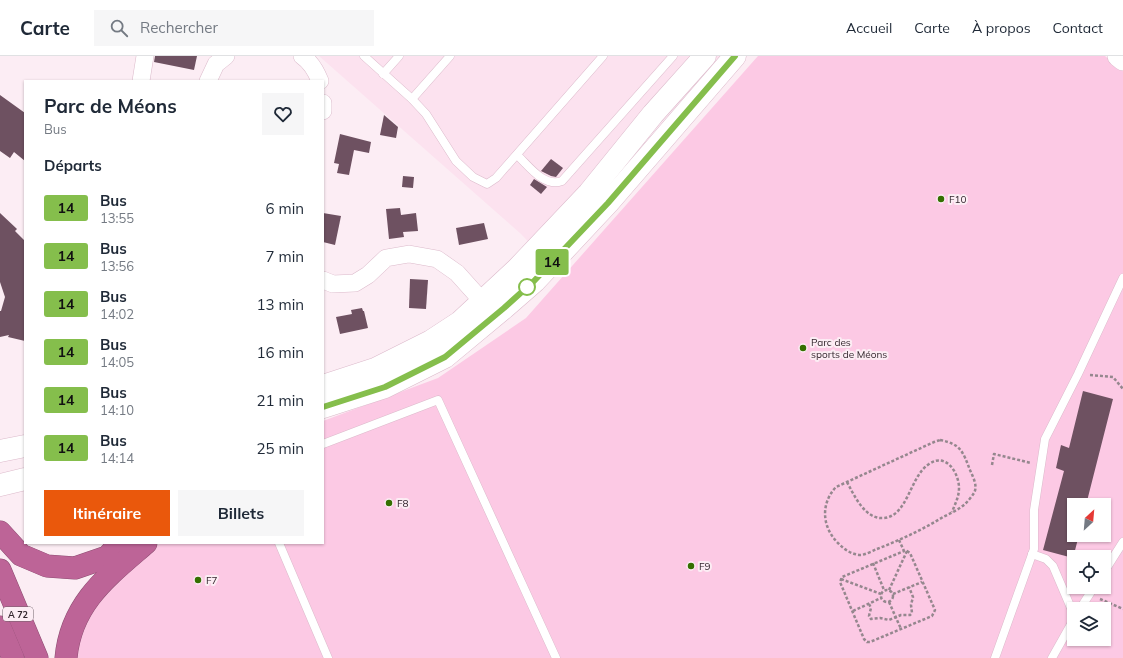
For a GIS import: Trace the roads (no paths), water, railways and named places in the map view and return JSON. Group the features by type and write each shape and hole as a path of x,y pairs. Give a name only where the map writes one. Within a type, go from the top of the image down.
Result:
{"highway":[{"path":"3,536 21,555 47,566 75,568 108,557 119,544"},
{"path":"66,658 73,626 89,597 106,578 145,544"},
{"name":"A 72","path":"0,570 37,658"},
{"name":"A 72","path":"0,627 13,658"},
{"path":"0,652 9,658"}],"main road":[{"path":"324,386 375,369 431,341 460,322 517,269 589,193 654,114 705,56"},
{"path":"324,408 385,387 445,357 504,308 534,281 608,203 735,56"},
{"path":"0,452 24,446"},
{"path":"0,485 24,479"}],"street":[{"path":"141,80 145,56"},
{"path":"302,56 308,60 320,80"},
{"path":"1118,56 1123,60"},
{"path":"208,80 219,58"},
{"path":"324,280 333,284 355,283 386,258 409,254 437,259 457,274 483,302"}],"lane":[{"path":"364,56 412,99 426,114 456,161 473,177 487,184 496,178 603,56"},
{"path":"383,74 399,56"},
{"path":"412,99 450,56"},
{"path":"516,155 542,179 557,183 562,181 672,56"},
{"path":"995,658 1034,549 1034,510 1045,439 1078,374 1123,278"},
{"path":"324,444 438,400 556,658"},
{"path":"1111,561 1123,542"},
{"path":"279,544 328,658"},
{"path":"1032,554 1046,559 1053,566 1068,602"},
{"path":"1052,658 1067,631"}],"place":[{"name":"F10","path":"941,199"},
{"name":"Parc des sports de Méons","path":"803,348"},
{"name":"F8","path":"389,503"},
{"name":"F9","path":"691,566"},
{"name":"F7","path":"198,580"}]}
